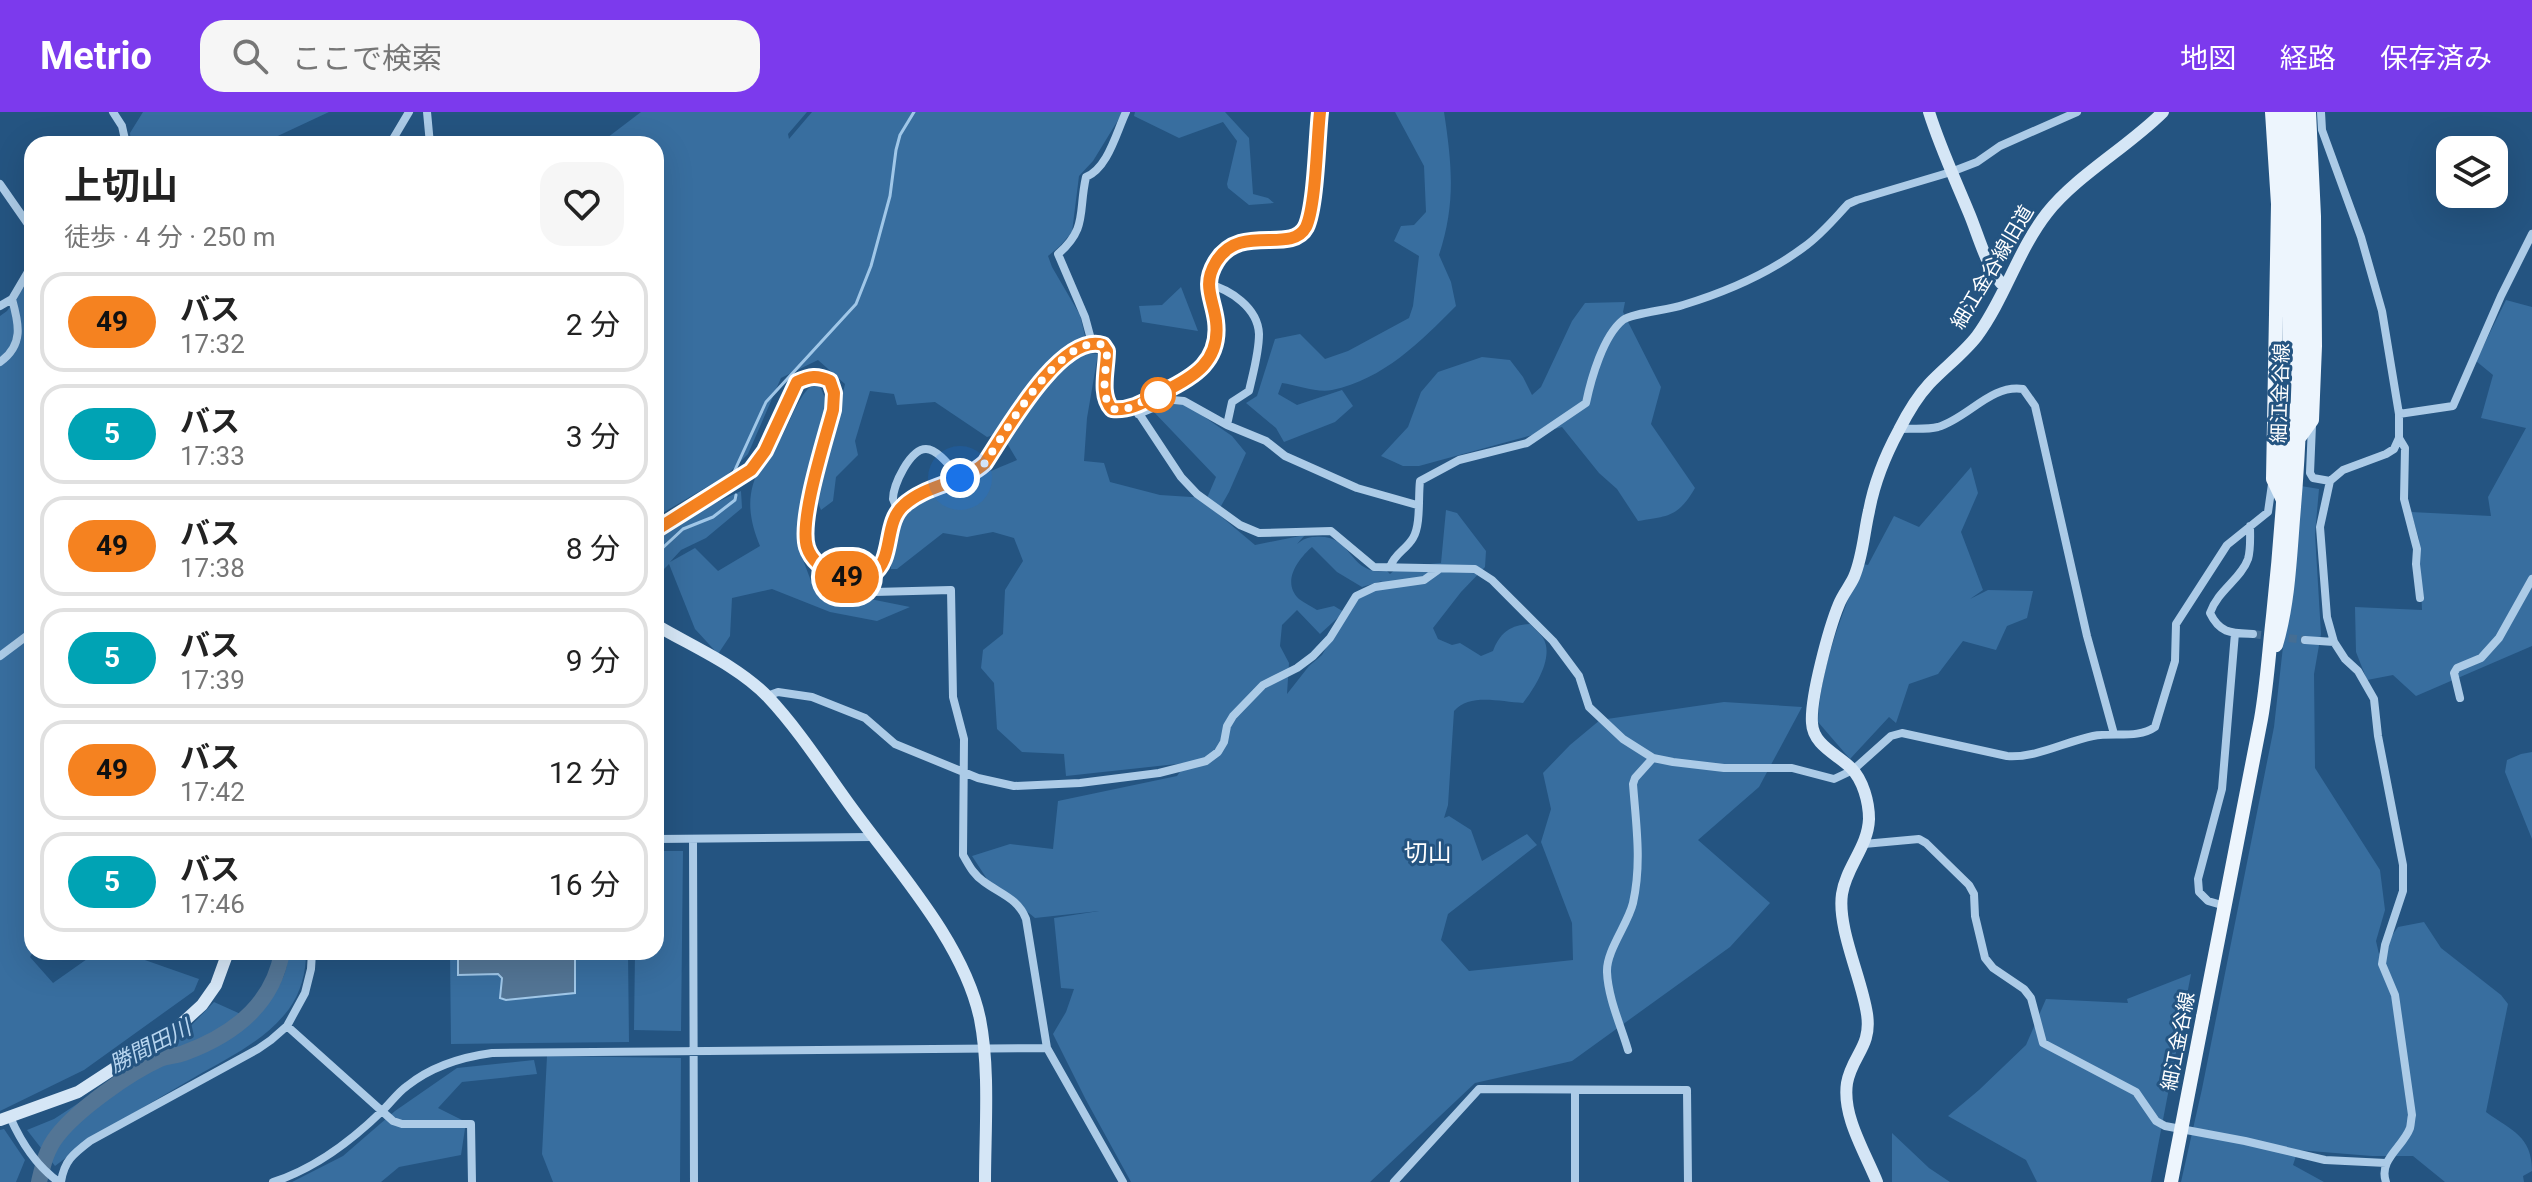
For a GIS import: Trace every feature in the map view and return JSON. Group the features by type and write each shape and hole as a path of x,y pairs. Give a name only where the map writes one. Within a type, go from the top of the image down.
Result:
{"main road":[{"path":"2272,112 2278,204 2273,479 2284,500"},
{"name":"細江金谷線","path":"2269,673 2284,500 2291,317 2284,112"},
{"name":"細江金谷線","path":"2171,1182 2269,673 2283,615 2299,438 2303,302 2296,112"},
{"path":"2299,438 2312,420 2315,284 2309,112"}],"street":[{"path":"113,112 124,136"},
{"path":"395,136 409,112"},
{"path":"427,112 429,136"},
{"path":"1092,343 1085,317 1058,254 1072,242 1079,229 1086,177 1103,165 1126,112"},
{"path":"1136,410 1193,378 1205,365 1216,335 1216,320 1207,284 1216,262 1228,249 1242,241 1284,240 1298,236 1306,228 1311,210 1320,112"},
{"path":"1929,112 1985,254 2005,287"},
{"path":"1390,567 1395,556 1416,533 1420,481 1459,460 1527,443 1586,403 1591,378 1601,355 1624,318 1679,307 1728,290 1773,268 1806,246 1848,204 1977,162 2000,146 2077,112"},
{"name":"細江金谷線旧道","path":"1877,1182 1847,1102 1851,1068 1865,1045 1869,1029 1843,918 1841,897 1846,878 1864,844 1869,822 1868,804 1853,770 1821,743 1814,735 1812,724 1813,705 1832,623 1854,576 1869,508 1899,429 1927,387 1976,336 2032,233 2049,211 2163,112"},
{"path":"2321,112 2322,130 2361,237 2382,311 2399,414 2399,438 2394,449 2343,470 2330,481 2320,527 2327,617 2334,642 2358,671 2374,699 2378,736 2403,865 2403,891 2382,964 2395,995 2412,1115 2409,1130 2386,1163 2383,1174 2386,1182"},
{"path":"0,184 24,218"},
{"path":"2399,414 2453,406 2532,234"},
{"path":"0,306 12,299 24,279"},
{"path":"1207,284 1234,294 1250,311 1259,331 1249,391 1232,402 1227,425"},
{"path":"0,362 13,351 18,340 19,323 12,299"},
{"path":"897,511 917,495 976,471 985,463 1048,373 1067,356 1092,343 1103,345 1107,351 1105,395 1112,409 1136,410 1172,400 1184,401 1227,425 1266,441 1285,456 1357,488 1417,505"},
{"path":"664,525 751,470 765,451 797,382 810,376 830,381 834,393 833,410 806,519 807,549 817,564 834,574 857,580 874,592 951,590 953,697 964,739 966,773 963,855 971,870 984,882 1010,897 1022,909 1047,1048 1123,1182"},
{"path":"1899,429 1936,427 1963,415 2003,389 2023,389 2035,406 2087,636 2114,734"},
{"path":"1136,410 1181,477 1197,494 1240,525 1259,533 1331,531 1374,567 1475,569 1492,580 1553,641 1579,676 1589,707 1623,739 1653,758 1724,768 1792,768 1834,779 1853,770 1891,736 1902,733 2022,757 2094,736 2146,733 2155,727 2175,661 2176,624 2227,545 2268,512 2273,479"},
{"path":"2312,420 2310,473 2313,478 2330,481"},
{"path":"2399,438 2405,448 2404,499 2417,549 2420,598"},
{"path":"857,580 869,578 883,563 897,511 893,500 896,484 917,451 934,451 960,478"},
{"path":"2250,526 2249,556 2245,566 2214,601 2210,613 2216,626 2235,633 2253,634"},
{"path":"767,696 778,692 812,697 865,718 895,744 966,773 1014,786 1080,783 1159,773 1206,761 1218,752 1233,716 1263,685 1313,656 1330,638 1356,596 1375,587 1424,580 1438,570"},
{"path":"2460,698 2454,673 2457,668 2481,658 2499,638 2532,579"},
{"path":"664,630 733,669 767,696 943,932 969,981 979,1018 984,1049 985,1182"},
{"path":"2225,906 2208,901 2199,892 2198,879 2222,789 2235,633"},
{"path":"0,656 24,638"},
{"path":"2305,640 2334,642"},
{"path":"1628,1050 1609,987 1607,969 1628,919 1637,883 1638,842 1633,784 1653,758"},
{"path":"664,839 872,837"},
{"path":"693,839 694,1182"},
{"path":"1864,844 1919,839 1926,843 1969,885 1974,894 1975,916 1985,958 2031,998 2043,1043 2136,1092 2156,1121 2165,1126 2325,1160 2386,1163"},
{"path":"225,960 216,985 202,1005 179,1026 78,1092 5,1118 33,1156 57,1180 75,1152 90,1141 258,1049 287,1026 305,993 312,960"},
{"path":"287,1026 381,1112 402,1124 471,1124 472,1182"},
{"path":"273,1182 313,1165 344,1144 408,1085 452,1061 468,1056 492,1053 1047,1048"},
{"path":"1394,1182 1479,1089 1687,1090 1688,1182"},
{"path":"1575,1090 1575,1182"}],"shaded area":[{"path":"143,112 329,112 278,136 130,136"},
{"path":"641,112 807,112 788,134 789,139 812,112 1123,112 1093,161 1079,176 1072,232 1048,256 1080,315 1089,353 1098,354 1087,418 1084,461 1104,463 1110,482 1160,495 1207,498 1216,477 1152,410 1170,405 1187,405 1232,436 1246,453 1217,513 1255,545 1305,535 1297,544 1310,537 1326,537 1342,545 1365,568 1390,574 1398,567 1441,563 1446,510 1457,513 1486,551 1485,567 1433,628 1438,639 1452,645 1460,643 1481,656 1493,651 1507,631 1530,624 1542,636 1546,646 1542,672 1523,703 1477,700 1454,711 1448,805 1444,818 1449,816 1471,830 1482,861 1527,834 1537,845 1448,914 1441,940 1469,971 1573,960 1572,923 1541,842 1551,809 1543,773 1600,720 1724,702 1802,707 1759,787 1698,840 1770,903 1730,947 1572,1061 1475,1083 1370,1182 1131,1182 1053,1034 1066,1012 1074,989 1061,988 1054,918 1099,911 1035,918 987,879 972,856 1010,844 1053,849 1058,801 1177,776 1186,763 1066,776 1064,754 1022,752 997,729 994,683 981,668 983,650 1003,634 1005,590 1023,561 1014,538 993,532 967,537 943,533 897,569 891,569 895,534 900,521 912,508 1017,460 1001,433 987,437 935,402 897,405 894,394 870,391 855,441 858,455 836,477 833,501 821,510 818,503 845,384 818,360 781,378 748,454 727,475 664,512 664,136 610,136","holes":["1312,547 1337,572 1362,587 1382,581 1354,599 1322,655 1287,694 1289,663 1280,646 1282,625 1297,610 1320,634 1344,612 1334,606 1317,610 1299,599 1291,585 1294,571 1302,558"]},
{"path":"1135,112 1225,112 1249,138 1253,194 1274,203 1249,205 1228,188 1237,141 1223,122 1179,138 1134,116"},
{"path":"1395,112 1444,112 1451,184 1448,218 1439,255 1451,282 1456,306 1400,357 1351,385 1326,391 1282,383 1278,394 1297,405 1342,390 1353,406 1335,422 1284,442 1276,428 1246,403 1257,396 1275,339 1300,334 1325,359 1348,351 1409,318 1419,256 1394,241 1401,226 1414,225 1426,212 1424,166"},
{"path":"24,287 24,960 33,960 53,983 86,960 145,960 199,979 194,991 84,1070 0,1111 0,316"},
{"path":"1181,287 1198,331 1142,322 1139,306 1162,305"},
{"path":"2506,300 2532,307 2532,646 2416,696 2393,675 2367,680 2356,652 2355,607 2422,610 2419,539 2411,512 2491,516 2488,497 2526,428 2481,418 2493,375 2476,361"},
{"path":"1625,302 1623,312 1661,387 1651,424 1695,488 1672,514 1638,521 1617,489 1599,473 1562,427 1419,466 1403,466 1381,456 1408,427 1421,392 1438,372 1482,357 1510,360 1532,395 1541,387 1572,321 1585,303"},
{"path":"813,384 820,386 825,398 823,423 816,441 797,544 811,581 870,599 910,607 877,621 830,612 772,589 732,598 730,636 718,654 695,629 669,564 664,569 664,534 707,507 741,491 742,508 706,538 681,550 670,562 695,548 718,571 760,546 751,514 753,484"},
{"path":"1971,467 1978,493 1961,532 1983,590 1970,599 1988,590 2033,591 2027,618 2007,626 1996,650 1963,641 1938,674 1909,684 1896,723 1889,717 1850,759 1818,722 1828,661 1862,564 1868,565 1894,516 1919,527"},
{"path":"2301,486 2319,489 2315,534 2321,634 2314,674 2315,768 2380,870 2385,910 2376,941 2379,954 2398,927 2424,922 2441,948 2501,995 2508,1004 2486,1112 2524,1142 2532,1171 2523,1176 2524,1182 2445,1182 2413,1156 2298,1150 2293,1165 2324,1182 2181,1182 2274,727"},
{"path":"2532,752 2532,839 2505,772 2507,760"},
{"path":"664,851 683,851 681,1031 634,1030 635,960 664,960"},
{"path":"305,960 300,989 293,1003 269,1030 233,1056 106,1130 55,1166 27,1130 54,1119 179,1038 214,1002 254,1020 282,980 287,962"},
{"path":"450,960 628,960 629,1042 451,1044"},
{"path":"458,960 575,960 575,993 506,1000 500,998 502,978 498,974 458,975"},
{"path":"2191,974 2151,1182 2037,1182 2026,1160 1948,1116 2026,1045 2046,999 2128,1003 2127,999"},
{"path":"547,1056 681,1058 680,1182 553,1182 542,1154"},
{"path":"534,1060 537,1074 462,1082 438,1108 466,1122 461,1155 399,1167 381,1182 292,1182 343,1156 395,1111 457,1068"},
{"path":"4,1129 25,1160 16,1182 0,1182 0,1130"},
{"path":"1892,1133 1929,1168 1950,1182 1892,1182"}],"waterway":[{"path":"734,472 766,402 856,304 871,266 890,196 900,135 914,112"},
{"path":"664,547 683,529 713,517 735,500 736,495"},
{"name":"勝間田川","path":"39,1182 53,1141 66,1126 90,1104 147,1065 202,1046 234,1027 260,1003 270,988 280,960"}],"tunnel":[{"path":"2253,634 2305,640"}],"bus line":[{"name":"49","path":"664,524 751,470 765,451 797,382 810,376 821,377 830,381 834,393 833,410 806,519 807,549 817,564 834,574 857,580 869,578 883,563 897,511 917,495 976,471 985,463 1048,373 1067,356 1092,343 1103,345 1107,351 1105,395 1112,409 1124,410 1193,378 1205,365 1216,335 1216,320 1207,284 1216,262 1228,249 1242,241 1284,240 1298,236 1306,228 1311,210 1320,112"}],"district":[{"name":"切山","path":"1428,853"}],"route":[{"path":"960,478 985,463 1048,373 1067,356 1092,343 1103,345 1107,351 1105,395 1112,409 1124,410 1168,390 1158,395"}]}
